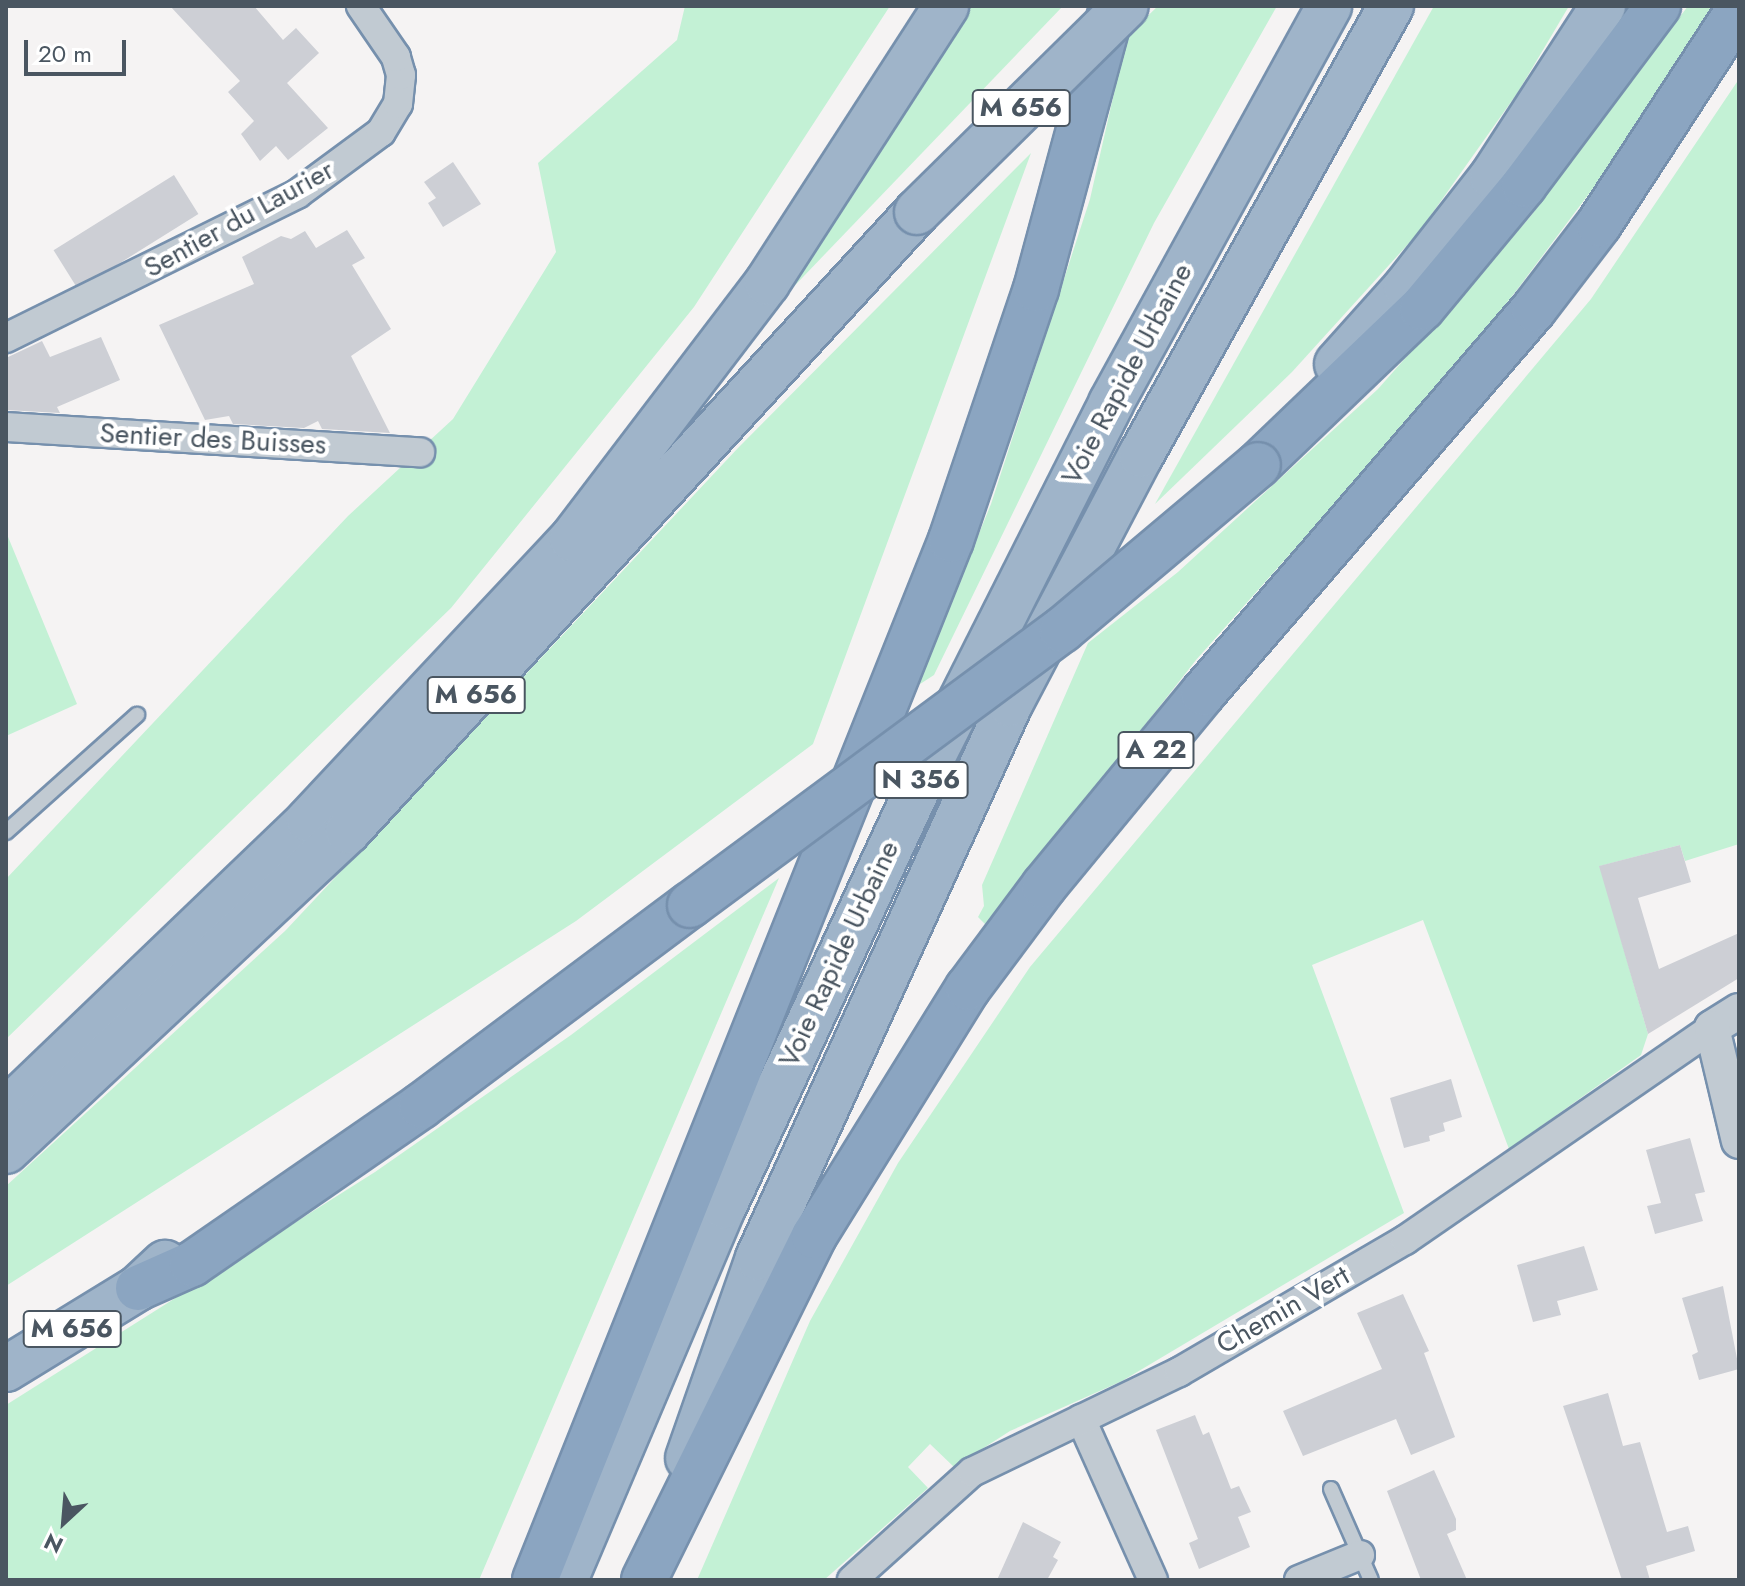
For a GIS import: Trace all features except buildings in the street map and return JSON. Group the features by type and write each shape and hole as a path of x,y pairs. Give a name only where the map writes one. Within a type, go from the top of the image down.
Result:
{"highway":[{"path":"6,1111 359,769 572,539 767,283 946,6"},
{"path":"535,1580 951,540 1036,289 1113,6"},
{"name":"M 656","path":"6,1151 348,831 917,212 1126,6"},
{"name":"Voie Rapide Urbaine","path":"565,1580 724,1206 925,772 1118,389 1329,6"},
{"name":"Voie Rapide Urbaine","path":"650,1564 758,1258 1010,704 1141,455 1391,6"},
{"path":"1252,459 1425,263 1518,140 1603,6"},
{"path":"1252,459 1422,308 1524,185 1658,6"},
{"name":"A 22","path":"650,1564 814,1236 968,988 1044,886 1203,693 1534,309 1608,211 1739,9"},
{"name":"M 656","path":"6,1369 138,1288 192,1264 396,1123 696,889 1062,630 1252,459"}],"street":[{"name":"Sentier du Laurier","path":"6,338 297,194 381,132 398,104 401,75 396,57 361,6"},
{"name":"Sentier des Buisses","path":"6,427 420,452"},
{"path":"1725,1020 1739,1141"},
{"name":"Chemin Vert","path":"852,1580 972,1472 1179,1372 1418,1232 1725,1020"},
{"path":"1081,1419 1153,1580"},
{"path":"1299,1580 1366,1568"}],"lane":[{"path":"6,832 137,715"},
{"path":"1331,1489 1366,1568"}],"green space":[{"path":"685,6 890,6 694,307 451,608 6,1039 6,879 348,516 453,419 556,252 538,163 677,40"},
{"path":"963,6 1063,6 779,302"},
{"path":"1158,6 1277,6 1154,223 934,675 917,686 991,504 1090,199 1127,36"},
{"path":"1434,6 1569,6 1518,92 1419,232 1292,372 1155,504"},
{"path":"1688,6 1713,6 1600,179 1516,291 1464,358 1196,660 987,926 978,917 984,906 982,885 1088,643 1178,572 1378,389 1530,217"},
{"path":"1739,79 1739,844 1685,861 1680,845 1600,866 1648,1034 1641,1055 1509,1149 1423,920 1312,965 1404,1213 1122,1381 1010,1431 954,1467 930,1444 908,1467 928,1488 824,1580 697,1580 810,1321 898,1163 1030,967 1591,299"},
{"path":"1031,153 813,744 576,921 6,1286 6,1186 285,931 738,448"},
{"path":"6,532 77,704 6,736"},
{"path":"779,878 479,1580 6,1580 6,1405 375,1172 571,1035"}]}
